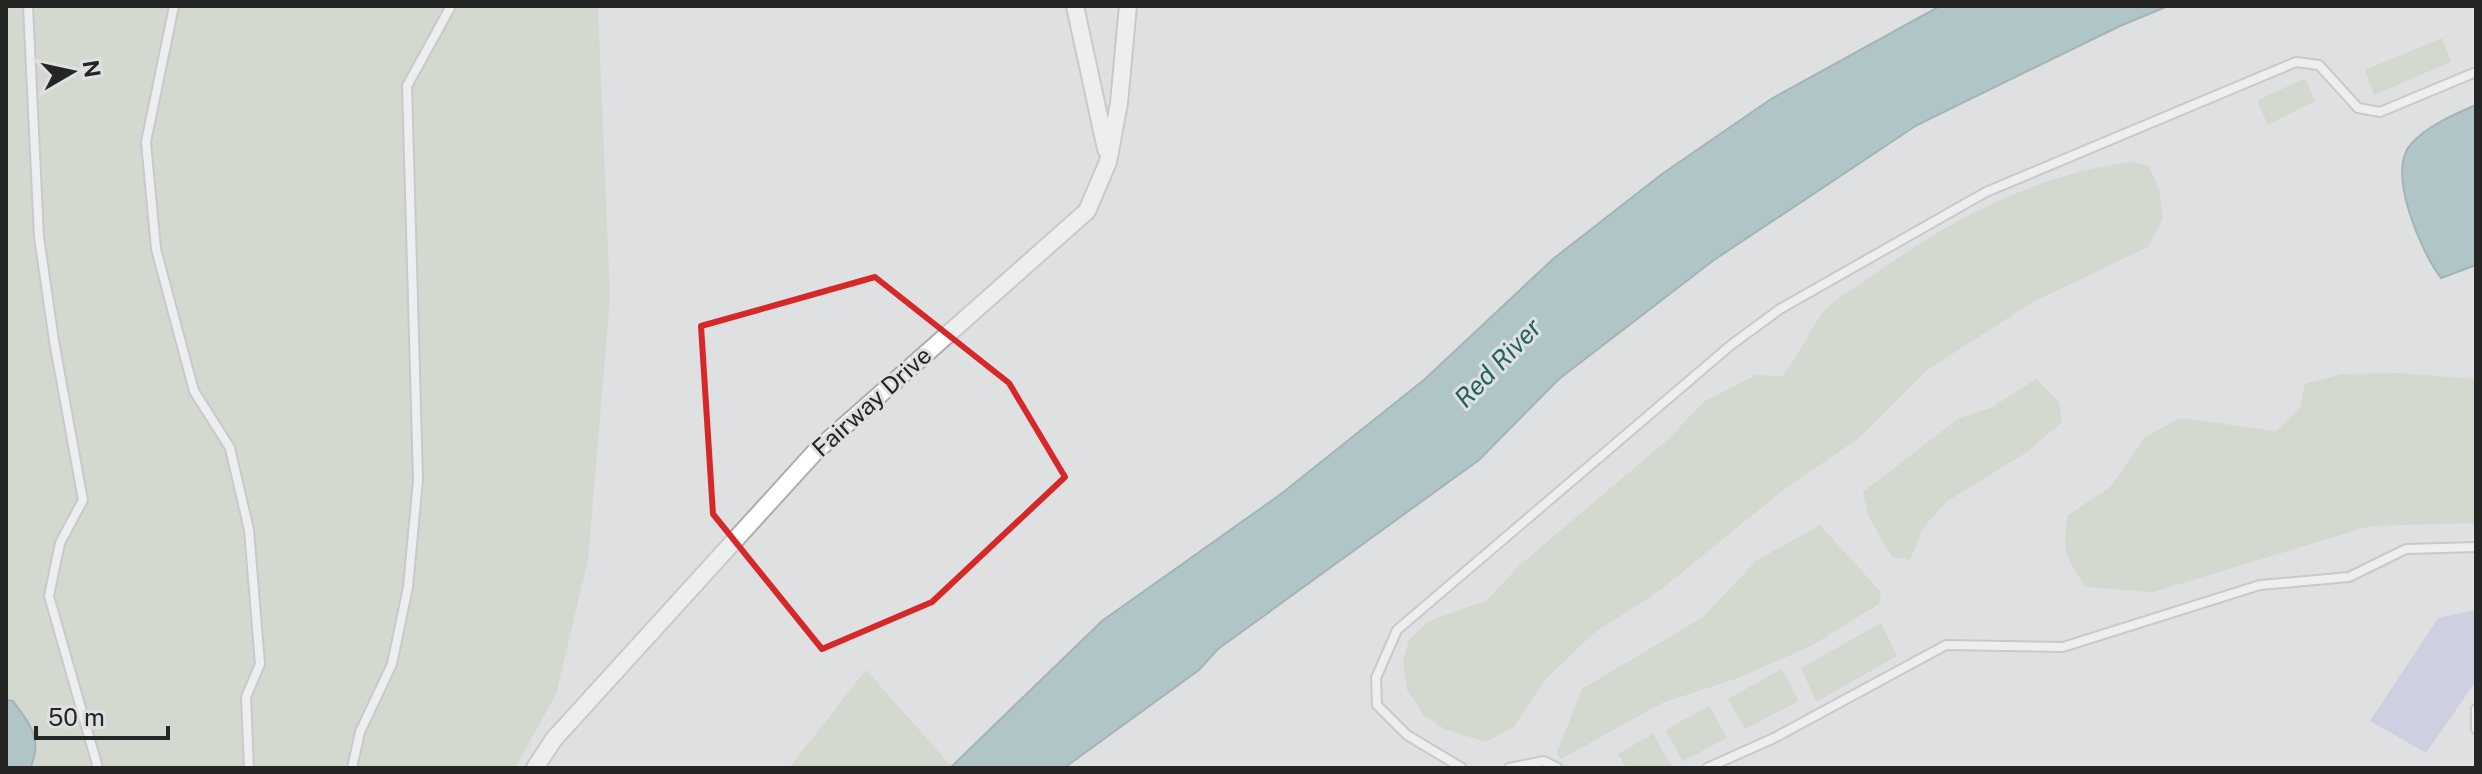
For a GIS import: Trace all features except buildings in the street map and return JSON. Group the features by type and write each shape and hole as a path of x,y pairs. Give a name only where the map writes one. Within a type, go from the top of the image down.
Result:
{"street":[{"path":"1090,6 1077,13 1108,162"},
{"name":"Fairway Drive","path":"535,768 554,739 815,452 1087,211 1108,162 1119,103 1128,6"}],"lane":[{"path":"28,6 39,237 83,500 60,543 49,596 98,768"},
{"path":"174,6 146,142 156,249 194,391 230,448 249,530 260,664 246,697 249,768"},
{"path":"352,768 360,732 392,664 408,587 418,480 407,86 451,6"},
{"path":"1462,768 1407,735 1377,705 1376,678 1397,630 1731,345 1780,309 1986,192 2296,62 2319,65 2358,108 2380,112 2476,72"},
{"path":"1707,768 1786,732 1946,645 2063,647 2260,585 2349,577 2406,549 2476,547"},
{"path":"2476,709 2476,729"},
{"path":"1509,768 1544,761 1558,768"}],"highlighted area":[{"path":"875,277 1009,383 1065,477 932,602 822,649 713,514 701,326"}],"green space":[{"path":"6,6 598,6 610,298 588,560 556,694 515,768 6,768"},
{"path":"2442,38 2451,62 2374,95 2365,70"},
{"path":"2305,78 2315,101 2268,125 2257,101"},
{"path":"2132,162 2149,166 2159,189 2163,219 2148,247 2031,303 1926,371 1859,438 1786,488 1659,591 1594,633 1545,680 1514,727 1486,742 1445,729 1424,716 1407,690 1403,661 1409,640 1429,621 1486,601 1521,564 1666,441 1705,401 1756,375 1782,376 1830,305 1926,239 1958,221 2026,189 2060,177"},
{"path":"2398,373 2476,379 2476,523 2370,526 2153,592 2086,587 2074,569 2067,554 2067,516 2111,486 2145,437 2180,418 2276,431 2300,408 2305,384 2342,374"},
{"path":"2036,379 2059,402 2062,422 2027,452 1946,502 1923,528 1910,560 1891,556 1868,515 1863,492 1959,418 1991,408"},
{"path":"1820,525 1881,592 1879,604 1811,646 1738,678 1662,703 1561,759 1557,753 1582,689 1703,617 1756,561"},
{"path":"1881,623 1897,656 1816,702 1801,668"},
{"path":"1782,669 1799,701 1745,729 1728,699"},
{"path":"866,670 952,767 789,768"},
{"path":"1709,706 1727,738 1683,761 1665,730"},
{"path":"1653,734 1672,766 1627,768 1618,754"}],"water":[{"name":"Red River","path":"1940,6 2168,6 2120,26 1917,125 1714,260 1559,379 1479,460 1218,649 1199,670 1064,768 950,768 1102,621 1281,494 1425,379 1553,259 1662,174 1771,99"},
{"path":"2476,105 2476,265 2441,278 2424,250 2409,212 2402,173 2404,157 2411,144 2425,132"},
{"path":"6,700 13,701 33,732 36,749 30,768 6,768"}]}
